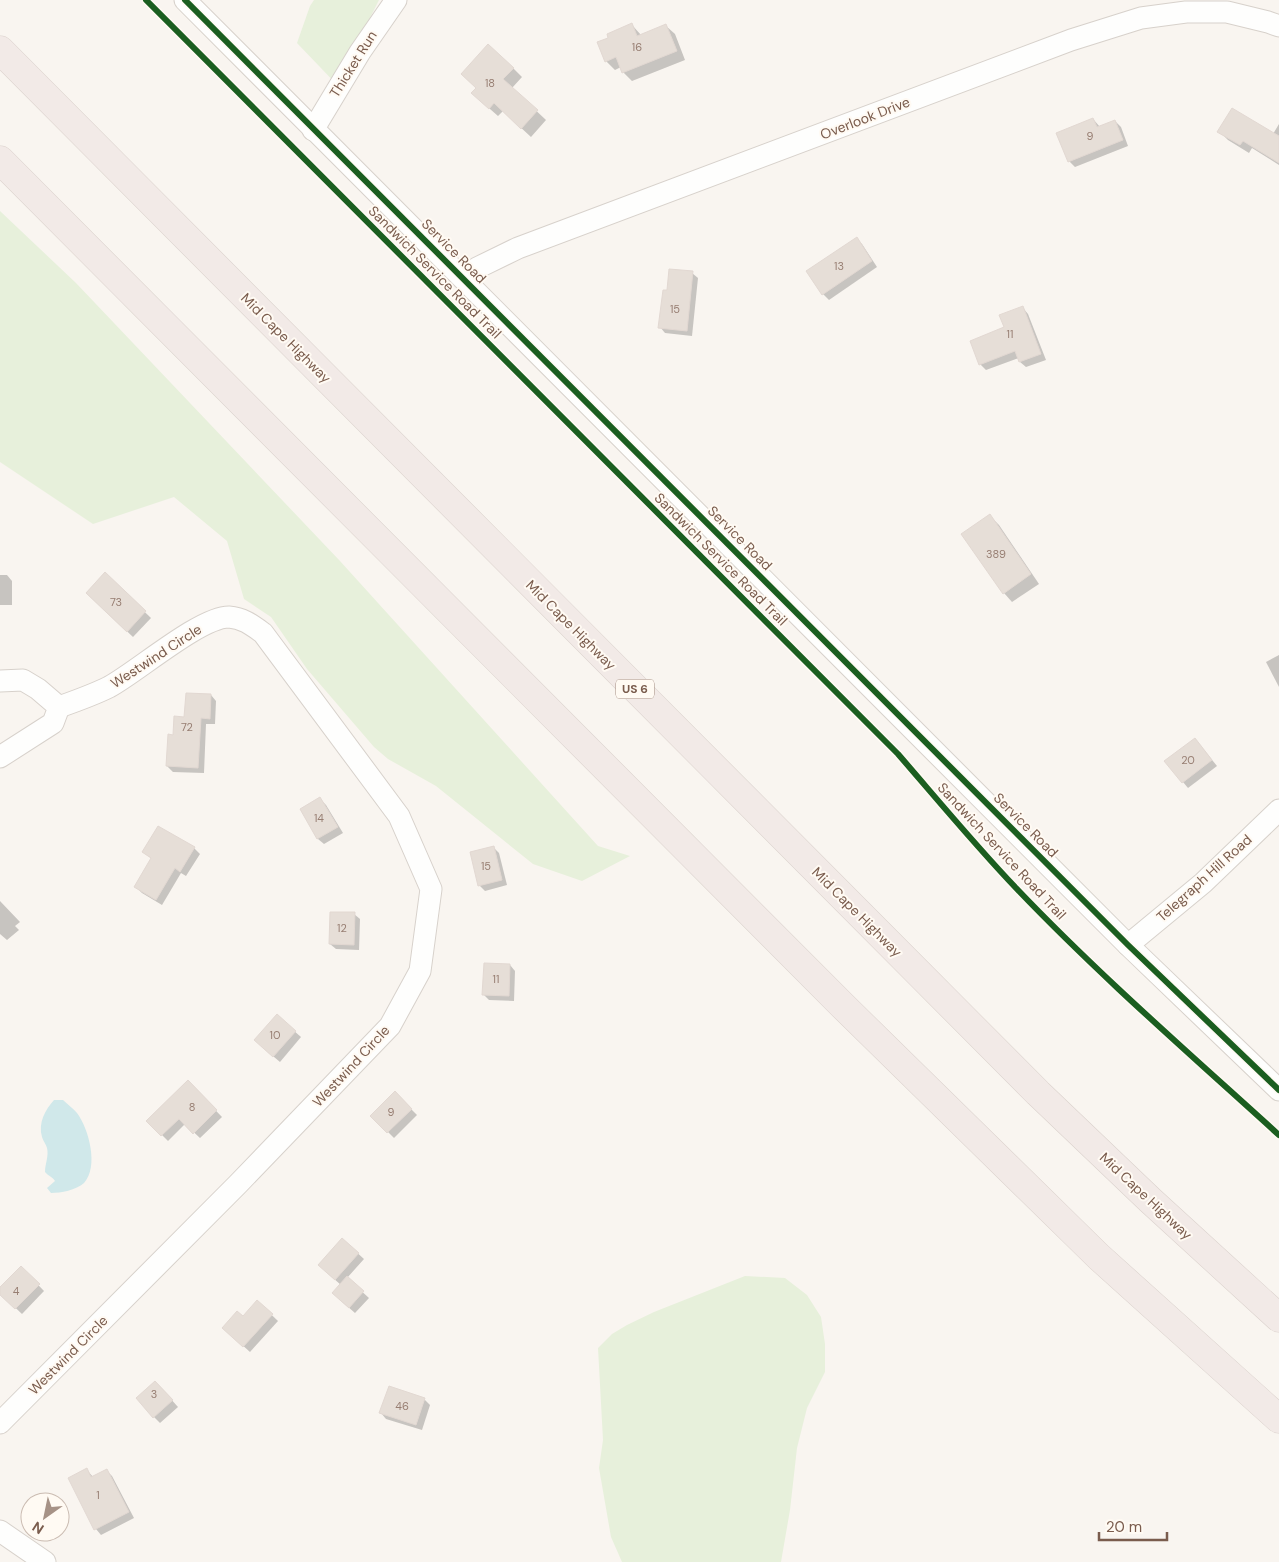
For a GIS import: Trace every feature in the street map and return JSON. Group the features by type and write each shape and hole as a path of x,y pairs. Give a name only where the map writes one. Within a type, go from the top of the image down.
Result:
{"highway":[{"name":"Mid Cape Highway","path":"0,50 1038,1094 1279,1318"},
{"path":"0,160 892,1055 1099,1257 1279,1419"}],"street":[{"name":"Service Road","path":"185,0 1128,945 1279,1090"},
{"name":"Thicket Run","path":"313,130 360,52 396,0"},
{"name":"Overlook Drive","path":"463,278 477,268 518,248 1071,40 1141,18 1186,12 1227,12 1279,26"},
{"name":"Westwind Circle","path":"0,1423 238,1184 390,1026 420,971 431,889 399,816 263,633 246,621 228,617 212,620 110,686 59,707"},
{"path":"0,681 24,680 59,707 52,723 0,757"},
{"name":"Telegraph Hill Road","path":"1128,945 1203,882 1279,810"},
{"path":"0,1531 45,1562"}],"green space":[{"path":"314,0 379,0 362,34 343,91 297,43 310,6"},
{"path":"0,211 76,283 340,561 598,846 630,856 582,881 533,864 436,786 388,759 374,747 307,669 271,617 244,599 227,541 174,497 93,524 0,462"},
{"path":"745,1276 785,1278 807,1295 821,1317 825,1344 825,1372 807,1408 797,1448 790,1510 781,1562 622,1562 611,1537 599,1468 603,1440 598,1348 612,1334 627,1325 654,1312"}],"water":[{"path":"54,1100 63,1100 77,1113 85,1128 92,1158 91,1168 84,1183 68,1191 51,1193 47,1188 55,1181 45,1172 47,1147 42,1137 41,1127 45,1112"}],"building":[{"path":"632,23 637,36 666,24 677,51 622,73 616,57 605,62 597,42 608,38 607,34"},
{"path":"488,44 514,68 503,79 538,110 521,129 494,103 489,109 471,93 476,88 461,74"},
{"path":"1232,108 1279,136 1279,163 1243,141 1240,145 1217,132"},
{"path":"1093,118 1097,127 1115,120 1123,140 1068,162 1056,133"},
{"path":"857,237 872,261 822,295 806,271"},
{"path":"669,269 693,271 687,331 658,328 663,290 667,290"},
{"path":"1023,306 1041,354 1019,362 1015,351 979,365 970,341 1004,327 999,315"},
{"path":"990,514 1031,574 1003,594 961,534"},
{"path":"105,572 146,611 127,632 86,593"},
{"path":"186,693 211,694 210,719 201,718 198,768 166,766 168,734 173,735 174,716 184,717"},
{"path":"1195,738 1212,760 1182,783 1164,761"},
{"path":"320,797 338,827 317,839 300,809"},
{"path":"158,826 195,847 180,872 175,868 156,900 134,887 151,858 142,852"},
{"path":"494,846 502,880 478,886 470,852"},
{"path":"330,912 355,912 354,945 329,944"},
{"path":"484,963 510,964 509,996 482,995"},
{"path":"277,1014 296,1031 273,1057 254,1040"},
{"path":"188,1080 217,1110 193,1134 179,1119 161,1136 146,1121"},
{"path":"395,1091 412,1109 387,1133 370,1116"},
{"path":"342,1238 359,1253 335,1280 318,1265"},
{"path":"21,1266 40,1284 15,1309 0,1295 0,1287"},
{"path":"347,1276 364,1291 349,1308 332,1293"},
{"path":"257,1300 273,1314 243,1347 222,1328 237,1311 243,1316"},
{"path":"155,1381 173,1400 153,1418 136,1398"},
{"path":"389,1386 425,1398 416,1425 379,1413"},
{"path":"87,1468 91,1477 107,1469 129,1512 94,1530 68,1478"}],"cycle path":[{"name":"Sandwich Service Road Trail","path":"146,0 898,754 986,855 1047,920 1145,1014 1279,1135"},
{"name":"Sandwich Service Road Trail","path":"185,0 1128,945 1279,1090"}]}
